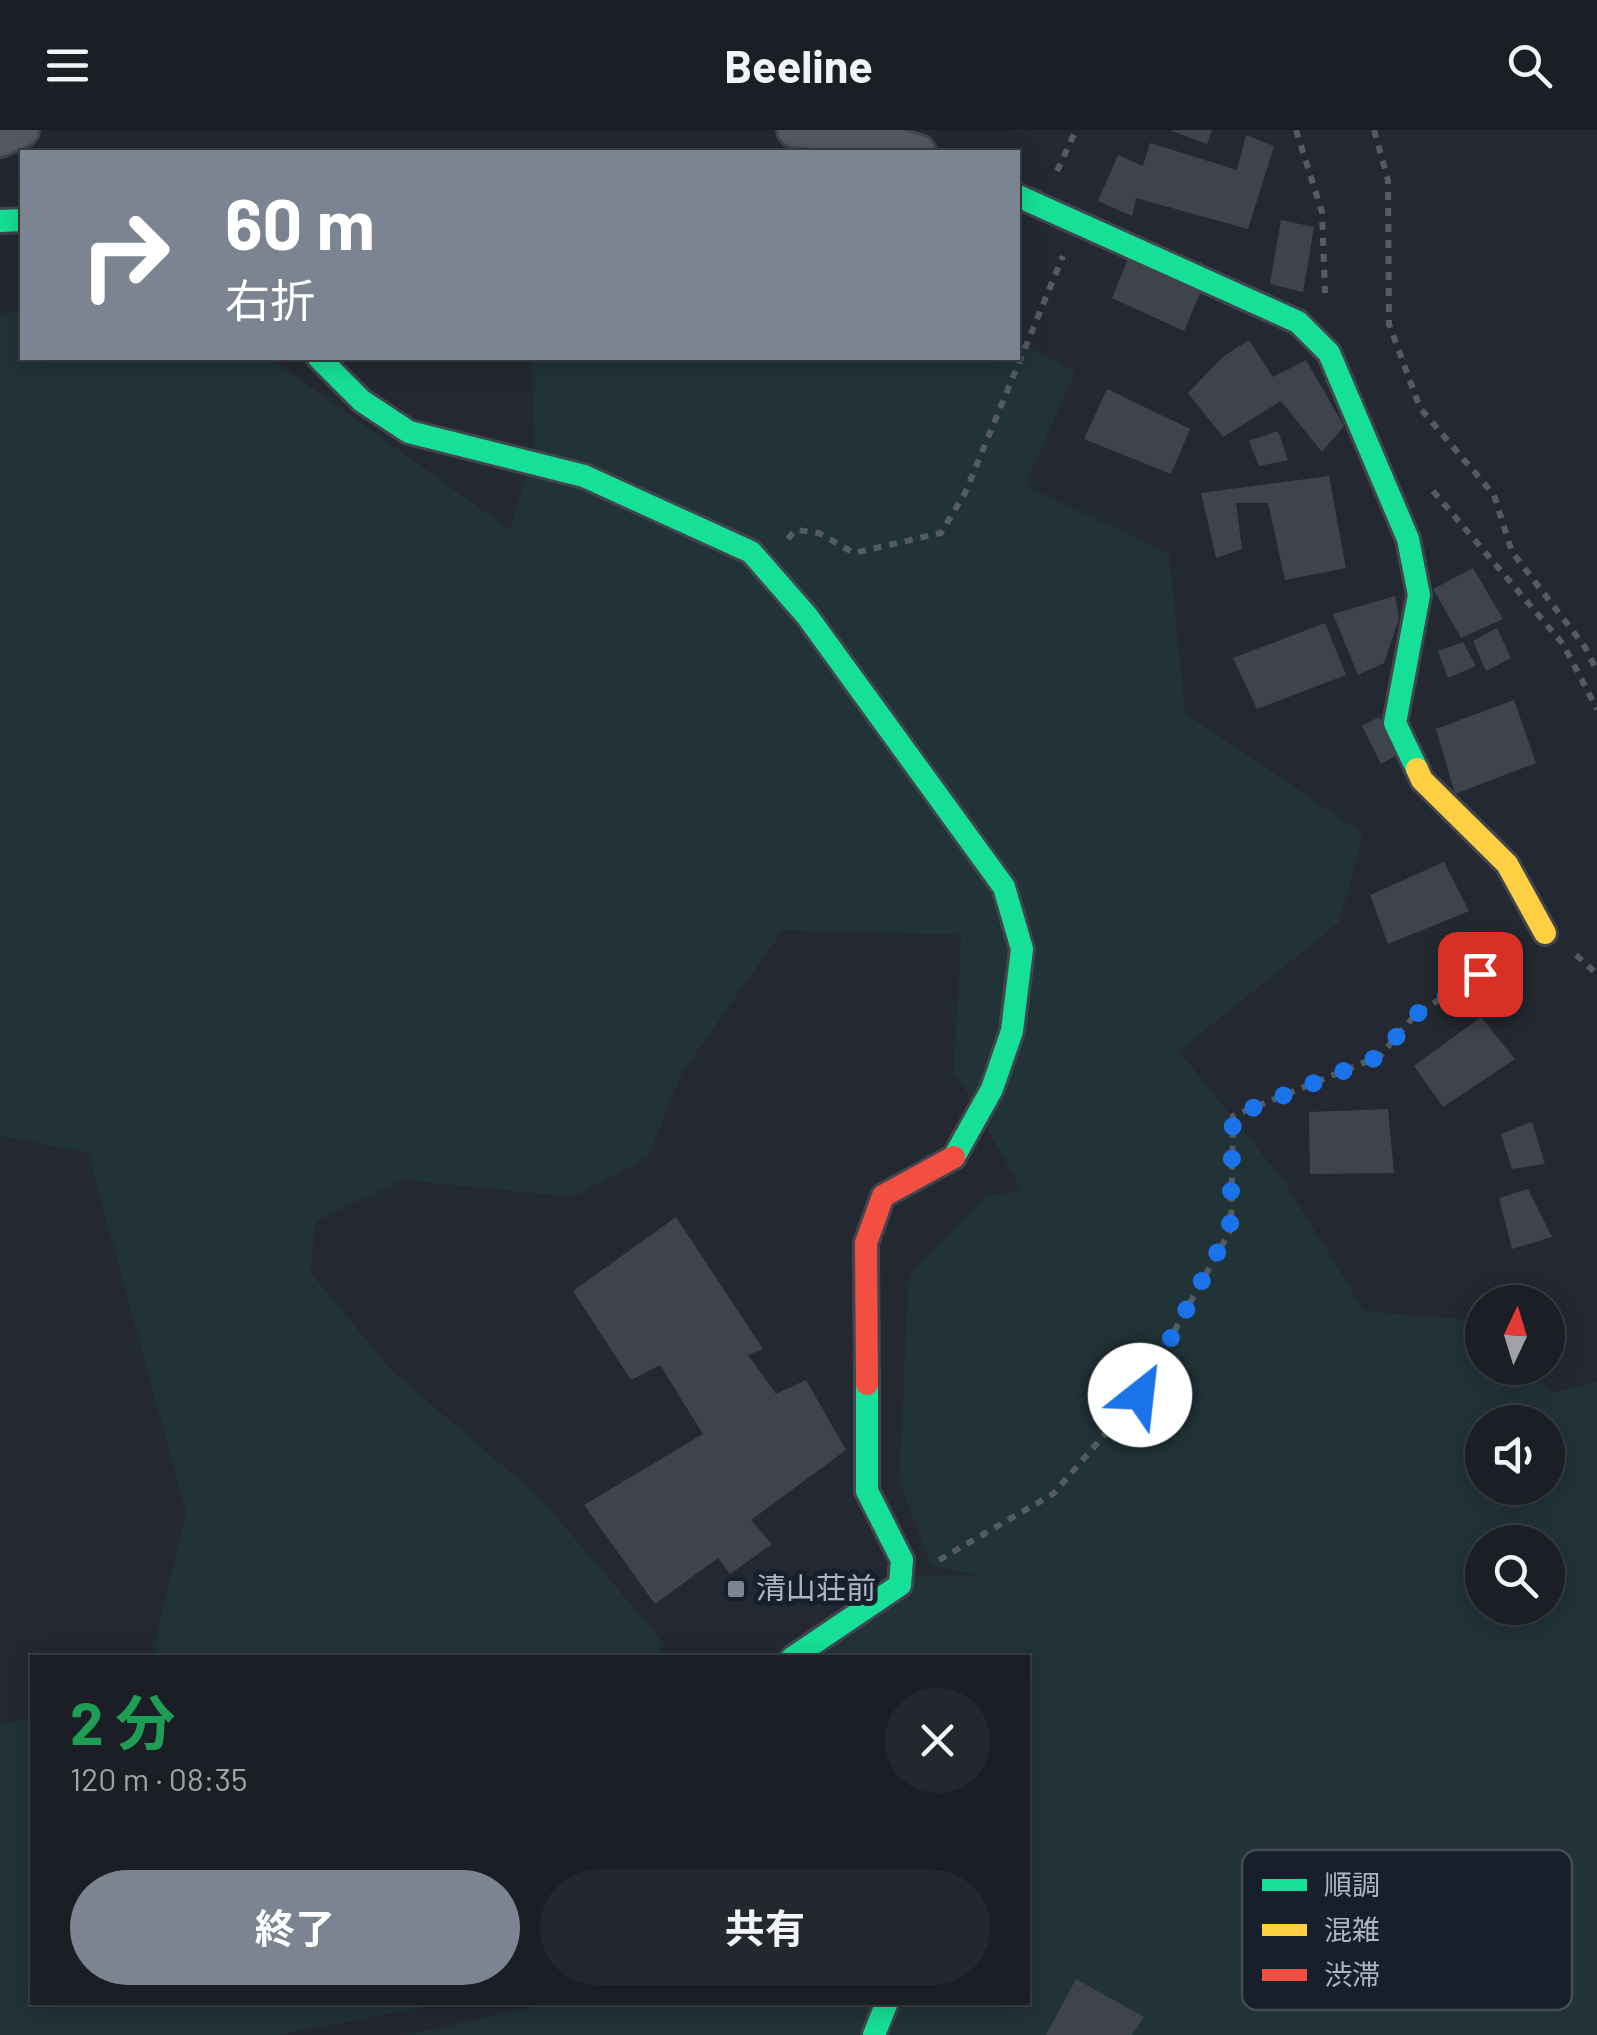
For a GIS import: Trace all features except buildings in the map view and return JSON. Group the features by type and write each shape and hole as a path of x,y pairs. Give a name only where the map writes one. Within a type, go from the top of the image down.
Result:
{"street":[{"path":"0,140 22,130"},
{"path":"794,130 870,138 912,150"},
{"path":"1020,197 1298,322 1329,354 1408,540 1419,595 1395,722 1422,780 1507,864 1545,933"},
{"path":"321,360 362,401 409,432 584,476 751,552 807,616 1004,887 1022,948 1012,1031 992,1089 956,1156 883,1196 866,1243 867,1491 902,1560 900,1585 796,1655"},
{"path":"874,2035 887,2005"}],"path":[{"path":"1050,186 1076,130"},
{"path":"1296,130 1322,212 1326,305"},
{"path":"1374,130 1388,180 1389,324 1420,408 1494,495 1512,552 1585,647 1597,670"},
{"path":"1020,359 1076,222"},
{"path":"764,568 795,530 818,533 854,553 941,533 965,493 1019,360"},
{"path":"1423,479 1563,644 1597,708"},
{"path":"901,1573 926,1568 1053,1494 1140,1395 1230,1229 1233,1116 1380,1056 1415,1015 1545,933"}],"shaded area":[{"path":"20,308 20,360 273,360 510,530 534,448 532,360 1020,360 1020,343 1075,372 1025,485 1169,554 1185,713 1363,834 1339,922 1179,1051 1286,1184 1364,1311 1465,1320 1465,1385 1546,1385 1552,1393 1597,1382 1597,2035 405,2035 542,2005 1030,2005 1030,1655 803,1655 915,1576 979,1575 932,1566 899,1481 909,1276 986,1196 1022,1190 954,1070 961,935 783,930 683,1071 648,1157 573,1197 403,1180 316,1221 310,1272 392,1371 540,1498 659,1637 663,1655 152,1655 186,1512 88,1153 0,1136 0,317"},
{"path":"30,1718 30,2005 435,2005 278,2035 0,2035 0,1725"}],"traffic: fast":[{"path":"1020,197 1298,322 1329,353 1408,539 1419,595 1395,723 1417,769"},
{"path":"0,221 20,220"},
{"path":"321,360 362,401 409,432 584,476 751,552 807,616 1004,887 1022,949 1012,1031 992,1089 954,1157"},
{"path":"796,1655 900,1585 902,1560 867,1491 867,1384"},
{"path":"874,2035 886,2005"}],"traffic: slow":[{"path":"1417,769 1422,780 1507,864 1545,933"}],"traffic: jam":[{"path":"867,1384 866,1243 883,1196 954,1157"}],"place":[{"name":"清山荘前","path":"736,1589"}],"route":[{"path":"1140,1395 1230,1229 1233,1116 1380,1056 1415,1015 1480,974"}]}
